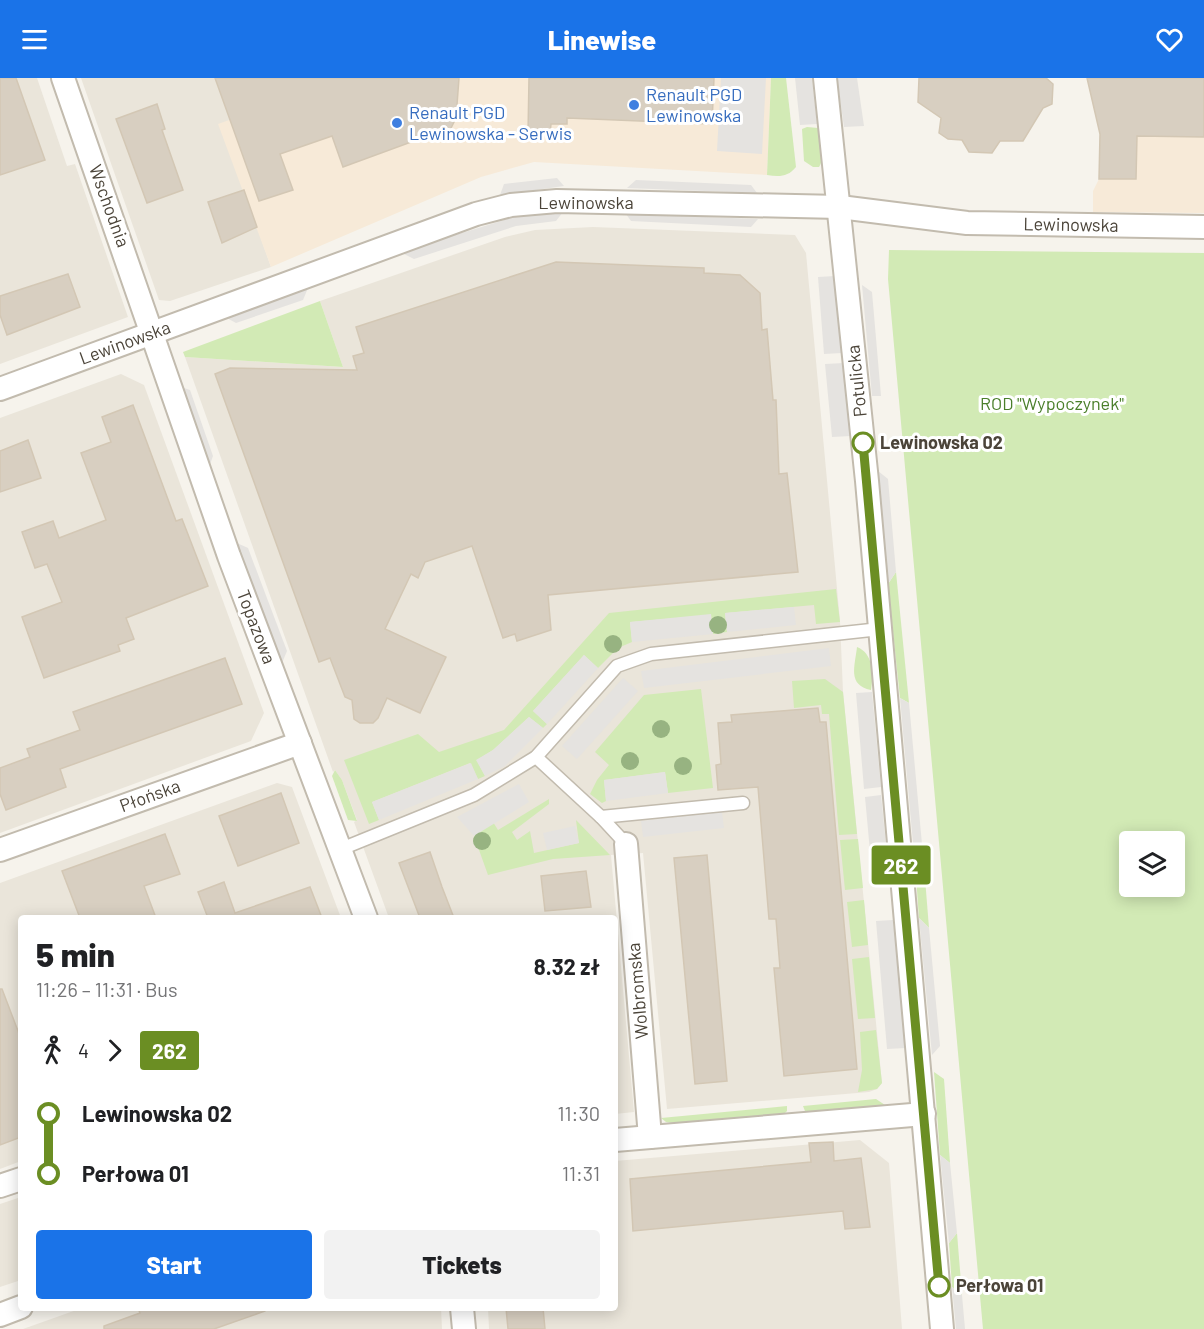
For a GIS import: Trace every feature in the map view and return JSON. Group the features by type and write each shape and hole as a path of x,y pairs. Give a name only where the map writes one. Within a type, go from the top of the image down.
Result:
{"street":[{"name":"Wschodnia","path":"63,78 152,334"},
{"name":"Potulicka","path":"825,78 840,207 880,629 942,1329"},
{"name":"Lewinowska","path":"0,389 476,214 511,205 557,201 840,207 967,223 1204,227"},
{"name":"Topazowa","path":"152,334 229,556 365,915"},
{"name":"Płońska","path":"0,850 300,743"},
{"name":"Wolbromska","path":"626,844 650,1137"},
{"path":"618,1140 924,1114"},
{"path":"0,1186 18,1180"},
{"path":"0,1315 18,1308"},
{"path":"462,1311 464,1329"}],"lane":[{"path":"340,849 474,795 536,757 617,666 651,654 880,629"},
{"path":"536,757 601,817 626,844"},
{"path":"601,817 743,803"}],"shaded area":[{"path":"0,78 37,78 67,166 75,164 128,317 0,364"},
{"path":"81,78 239,78 244,190 271,267 170,301 159,300"},
{"path":"239,78 771,78 767,175 534,162 481,177 271,267 218,124 251,112"},
{"path":"721,78 766,78 762,154 717,151"},
{"path":"795,78 812,78 817,124 800,125"},
{"path":"837,78 857,78 864,126 844,127"},
{"path":"1087,78 1204,78 1204,213 1093,212 1093,191 1099,179 1100,135"},
{"path":"557,178 564,186 500,195 504,184"},
{"path":"636,180 751,185 757,193 627,188"},
{"path":"563,212 556,221 516,226 414,259 400,252 514,217"},
{"path":"626,214 758,219 751,227 631,221"},
{"path":"593,227 795,235 806,253 840,621 843,692 882,1083 877,1089 869,1092 667,1109 643,853 611,855 616,915 388,915 354,822 357,820 342,780 335,770 333,772 185,357 343,367 320,301 505,237 535,230"},
{"path":"835,276 842,353 824,354 818,277"},
{"path":"862,285 872,292 881,396 872,396"},
{"path":"308,288 303,300 236,323 225,317"},
{"path":"844,363 851,436 832,437 825,364"},
{"path":"121,374 144,385 264,713 251,741 0,833 0,418"},
{"path":"181,387 190,390 213,456 209,467"},
{"path":"878,471 888,479 896,572 888,584"},
{"path":"237,543 248,548 287,651 282,663"},
{"path":"794,607 796,625 727,632 725,613"},
{"path":"711,614 713,634 632,642 630,622"},
{"path":"829,648 831,666 644,688 641,671"},
{"path":"584,655 598,668 547,724 533,711"},
{"path":"623,678 638,691 577,759 562,746"},
{"path":"872,692 881,787 864,789 856,693"},
{"path":"900,698 909,703 924,866 916,877"},
{"path":"529,717 543,728 505,766 485,776 476,760 493,750"},
{"path":"471,763 478,779 379,820 372,802"},
{"path":"665,772 668,793 606,801 604,780"},
{"path":"277,783 292,787 340,915 18,915 18,1162 0,1169 0,883"},
{"path":"519,784 529,802 474,836 457,817"},
{"path":"881,795 890,883 873,884 865,797"},
{"path":"722,812 724,828 643,837 641,821"},
{"path":"575,826 579,843 547,850 543,833"},
{"path":"919,918 929,928 940,1046 932,1055"},
{"path":"893,920 906,1048 887,1049 876,921"},
{"path":"618,933 634,1112 618,1114"},
{"path":"860,1140 889,1163 902,1329 489,1329 488,1311 618,1311 618,1161"},
{"path":"940,1155 950,1163 957,1233 949,1243"},
{"path":"18,1198 18,1281 0,1287 0,1204"},
{"path":"952,1287 962,1295 965,1329 956,1329"},
{"path":"74,1311 441,1311 442,1329 23,1329"}],"green space":[{"path":"771,78 786,78 796,167 790,173 779,176 767,175"},
{"path":"818,128 822,143 819,167 813,167 804,161 802,129"},
{"name":"ROD \"Wypoczynek\"","path":"889,250 1204,253 1204,1329 983,1329 888,279"},
{"path":"320,301 343,367 185,357 183,352"},
{"path":"896,572 909,703 900,698 888,584"},
{"path":"836,589 840,622 816,624 814,605 725,613 727,632 713,634 711,615 630,622 632,642 618,648 598,668 584,655 533,711 547,724 543,728 529,717 493,750 477,760 485,776 478,779 470,763 372,802 379,820 369,824 344,760 418,734 439,752 504,730 609,613"},
{"path":"857,647 866,654 871,665 871,690 858,684 855,679"},
{"path":"825,679 843,692 857,834 839,835 829,714 822,714 821,705 794,708 792,681"},
{"path":"701,689 713,788 668,793 665,772 604,780 606,801 602,803 590,794 597,780 609,765 595,752 644,695"},
{"path":"335,770 342,780 357,821 348,820 332,776"},
{"path":"549,799 549,804 512,832 517,840 530,831 534,853 579,843 576,820 610,855 553,859 488,875 474,836 493,822 498,830"},
{"path":"858,839 863,888 845,890 840,840"},
{"path":"924,866 929,928 919,918 916,877"},
{"path":"864,900 868,945 852,947 847,902"},
{"path":"869,957 875,1018 858,1019 852,959"},
{"path":"876,1030 882,1083 877,1089 858,1092 862,1070 860,1032"},
{"path":"934,1072 944,1079 950,1163 940,1155"},
{"path":"876,1099 885,1105 809,1112 805,1111 803,1106"},
{"path":"787,1106 787,1111 783,1115 681,1124 666,1122 661,1118"},
{"path":"957,1233 962,1295 952,1287 949,1243"}],"building":[{"path":"0,78 16,78 45,160 0,175"},
{"path":"215,78 459,78 456,118 448,134 441,131 343,167 332,136 280,154 293,190 259,201"},
{"path":"529,78 714,78 712,124 567,118 567,124 551,124 550,134 528,134"},
{"path":"919,78 1046,78 1053,84 1052,104 1043,108 1023,141 1000,141 992,153 969,152 962,140 948,139 939,133 941,118 918,102"},
{"path":"1087,78 1204,78 1204,137 1137,136 1136,179 1099,179 1100,134"},
{"path":"157,104 165,129 162,130 183,190 147,203 116,119"},
{"path":"244,190 257,227 222,243 208,202"},
{"path":"556,262 704,268 704,273 740,275 760,293 762,330 767,329 773,400 776,400 779,474 787,473 798,572 548,595 551,630 517,641 515,634 503,638 472,546 425,562 418,578 411,574 385,629 446,657 420,713 387,698 378,718 373,723 360,723 354,719 352,700 345,697 330,658 319,662 215,374 230,368 357,370 353,356 364,353 356,327"},
{"path":"68,274 80,307 7,335 0,315 0,296"},
{"path":"133,405 176,521 182,519 208,586 126,618 134,639 118,645 120,651 44,678 22,617 62,602 47,564 35,568 22,532 53,521 59,538 106,520 81,453 111,442 102,417"},
{"path":"28,440 41,478 0,492 0,451"},
{"path":"225,658 242,704 60,769 66,787 6,810 0,794 0,768 30,757 27,749 80,730 73,712"},
{"path":"818,708 820,722 826,722 857,1069 784,1076 774,968 780,968 776,919 769,919 758,787 718,790 716,765 721,764 718,723 732,722 731,715"},
{"path":"281,793 299,843 238,866 219,816"},
{"path":"165,834 180,874 144,886 155,915 79,915 62,871"},
{"path":"430,852 453,915 419,915 399,863"},
{"path":"707,855 727,1081 695,1084 674,858"},
{"path":"586,871 591,907 545,911 541,876"},
{"path":"224,882 235,913 310,887 321,915 207,915 198,892"},
{"path":"0,989 2,989 18,1031 18,1138 0,1145"},
{"path":"833,1142 834,1161 861,1158 870,1227 845,1229 843,1211 633,1231 630,1179 811,1162 809,1143"},
{"path":"139,1311 265,1311 214,1329 104,1329 104,1326 140,1313"},
{"path":"506,1311 543,1311 545,1329 508,1329"}],"bus line":[{"name":"262","path":"863,443 939,1286"}],"place":[{"name":"Renault PGD Lewinowska","path":"634,105"},
{"name":"Renault PGD Lewinowska - Serwis","path":"397,123"},
{"name":"Lewinowska 02","path":"863,443"},
{"name":"Perłowa 01","path":"939,1286"}]}
